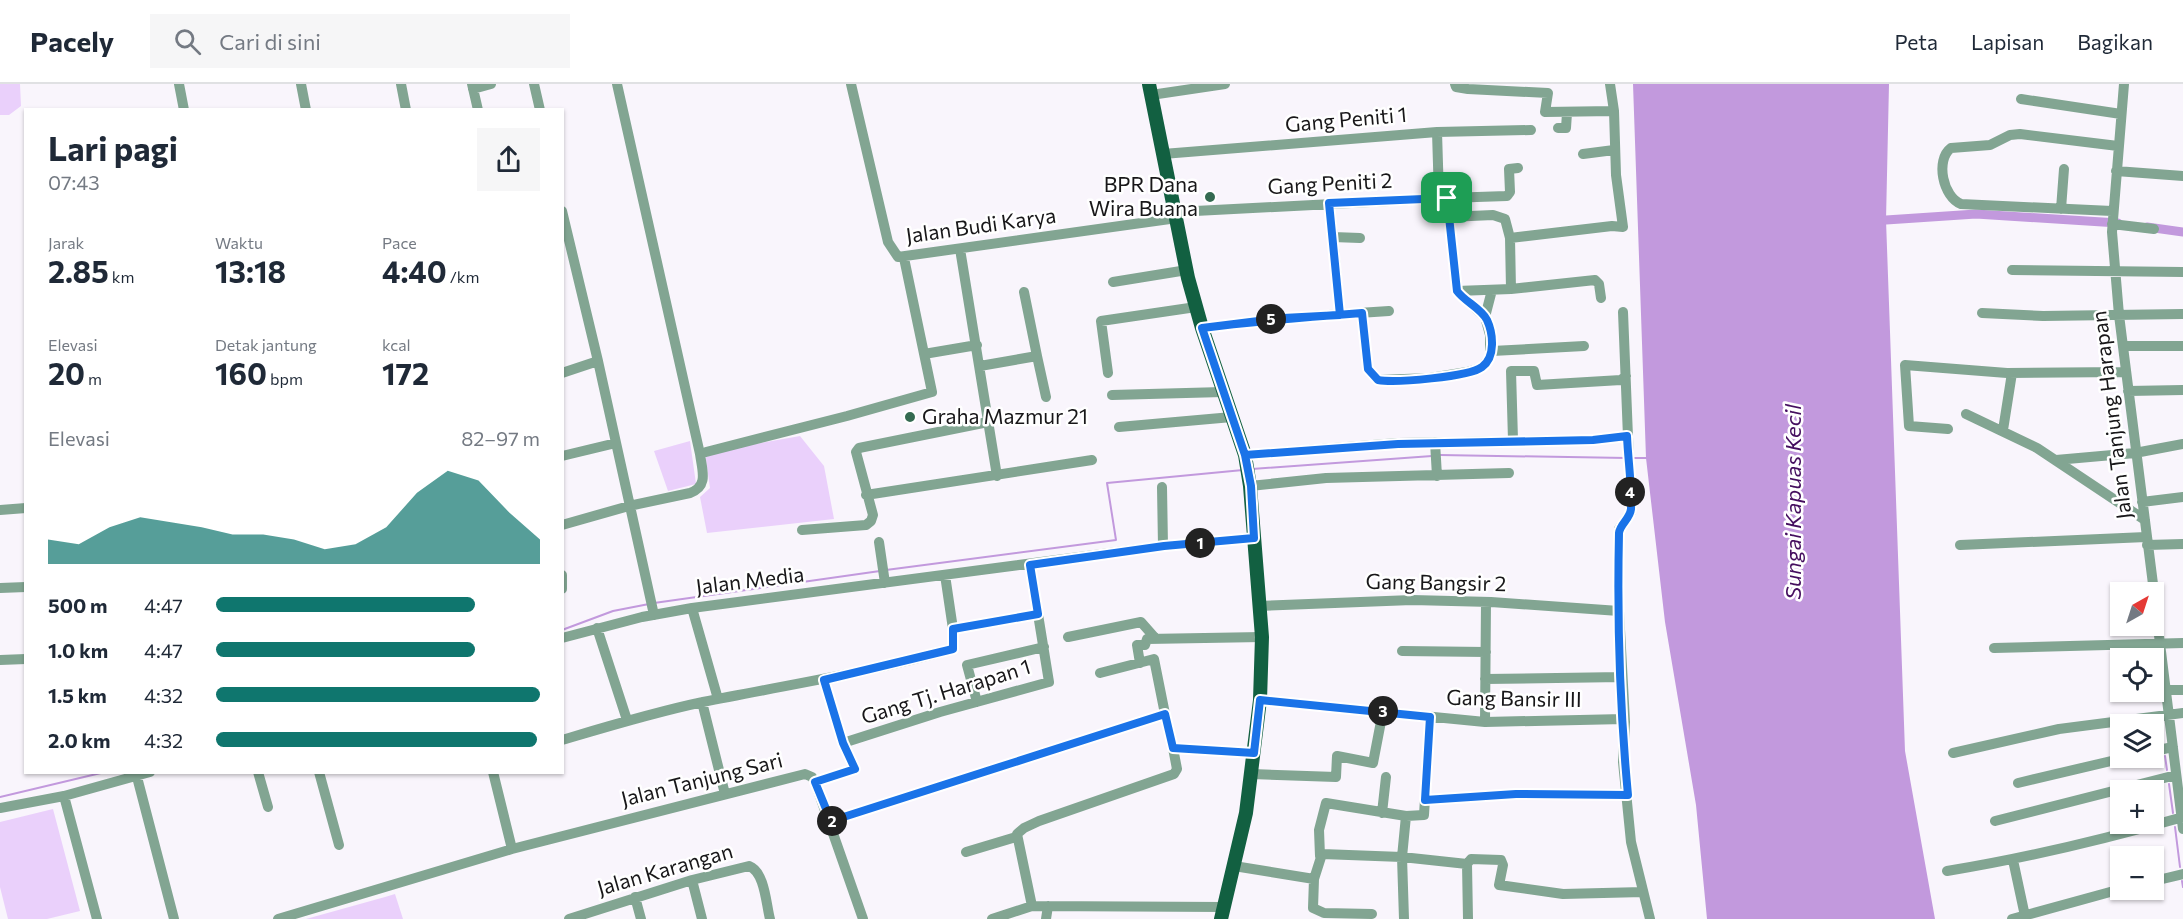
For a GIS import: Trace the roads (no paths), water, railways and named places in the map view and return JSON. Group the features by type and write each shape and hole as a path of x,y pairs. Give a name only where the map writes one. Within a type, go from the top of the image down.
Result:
{"main road":[{"path":"1150,89 1196,307 1245,456 1250,484 1262,638 1260,700 1252,774 1223,913"}],"street":[{"path":"179,84 184,108"},
{"path":"301,84 306,108"},
{"path":"401,84 406,108"},
{"path":"478,108 473,86 491,84"},
{"path":"534,84 540,108"},
{"path":"564,524 629,506 694,492 704,481 700,454 617,84"},
{"name":"Jalan Budi Karya","path":"851,84 889,246 896,256 904,258 1176,215"},
{"path":"1150,89 1225,84"},
{"path":"1455,84 1456,87 1468,89 1548,93 1545,112 1614,111"},
{"path":"1510,238 1612,226 1623,227 1614,150 1614,111 1610,84"},
{"name":"Jalan Tanjung Harapan","path":"2124,84 2112,221 2118,315 2152,582"},
{"path":"2020,99 2121,114"},
{"path":"1558,128 1566,128 1567,113"},
{"name":"Gang Peniti 1","path":"1163,154 1437,132 1531,130"},
{"path":"1437,132 1443,197 1449,217 1457,291 1485,316"},
{"path":"2118,146 2016,134 1990,145 1951,148 1945,153 1945,187 1950,198 1957,202 1981,206 2061,209 2154,229"},
{"path":"1583,154 1614,150"},
{"name":"Gang Peniti 2","path":"1176,215 1329,203 1507,196 1510,192 1509,169 1518,168"},
{"path":"2061,209 2064,169"},
{"path":"2116,171 2183,176"},
{"path":"1329,203 1340,315"},
{"path":"1449,217 1502,217 1509,226 1511,289"},
{"path":"564,219 654,613"},
{"path":"1333,237 1360,238"},
{"path":"960,249 997,476"},
{"path":"706,452 932,392 904,258"},
{"path":"1113,282 1187,270"},
{"path":"2012,270 2183,272"},
{"path":"1457,291 1511,289 1595,280 1600,286 1601,298"},
{"path":"1362,313 1368,369 1378,380 1430,378 1473,371 1485,365 1492,351 1485,316 1492,290"},
{"path":"1024,292 1046,397"},
{"path":"1108,373 1101,321 1196,307"},
{"path":"1202,328 1283,318 1389,311"},
{"path":"1623,312 1631,512 1619,529 1616,611 1624,719 1623,762 1631,842 1650,919"},
{"path":"1982,313 2183,314"},
{"path":"924,354 976,345"},
{"path":"1492,351 1584,346"},
{"path":"2123,346 2183,346"},
{"path":"980,366 1036,356"},
{"path":"564,373 598,361"},
{"path":"1948,429 1909,426 1905,365 2012,373 2126,372"},
{"path":"1513,440 1511,371 1534,371 1538,385 1622,380 1626,376"},
{"path":"2003,430 2012,373"},
{"path":"2128,391 2183,390"},
{"path":"1112,395 1223,392"},
{"path":"1966,414 2003,430 2056,460 2145,520"},
{"path":"1119,427 1232,417"},
{"path":"802,530 868,524 873,515 856,452 859,448 988,422"},
{"path":"1245,456 1327,447 1436,446 1513,440 1583,440 1627,436"},
{"path":"564,456 616,443"},
{"path":"2056,460 2135,453 2183,444"},
{"path":"1436,446 1437,473"},
{"path":"866,495 1092,460"},
{"path":"1250,484 1437,473 1509,473"},
{"path":"1162,487 1164,546"},
{"path":"2142,502 2183,497"},
{"path":"0,510 24,508"},
{"path":"564,739 627,720 702,702 824,680 953,649 953,629 945,574 1030,565 1164,546 1254,538"},
{"path":"1960,545 2147,541 2183,544"},
{"path":"879,542 885,582"},
{"name":"Gang Tj. Harapan 1","path":"843,743 1049,682 1030,565"},
{"name":"Jalan Media","path":"564,637 654,613 945,574"},
{"path":"0,588 24,587"},
{"name":"Gang Bangsir 2","path":"1259,606 1412,600 1486,602 1616,611"},
{"path":"1485,722 1486,602"},
{"path":"692,608 718,699"},
{"path":"953,629 1038,614"},
{"path":"1068,637 1141,622 1152,639"},
{"path":"597,628 627,720"},
{"name":"Jalan Tanjung Harapan","path":"2159,636 2183,829"},
{"path":"1140,663 1137,645 1145,645 1152,639 1262,638"},
{"path":"1994,648 2183,643"},
{"path":"978,702 967,665 1044,647"},
{"path":"1402,651 1486,652"},
{"path":"0,660 24,659"},
{"path":"966,852 1016,837 1024,828 1039,821 1174,774 1177,769 1154,659 1100,673"},
{"path":"1485,679 1622,677"},
{"path":"815,782 855,769 843,743 824,680"},
{"path":"2166,690 2183,690"},
{"name":"Gang Bansir III","path":"1260,700 1485,722 1624,719"},
{"path":"702,702 725,794"},
{"path":"1252,774 1329,778 1336,777 1337,756 1373,763 1383,711"},
{"path":"1953,753 2059,729 2183,713"},
{"path":"831,821 1165,714"},
{"path":"1372,914 1324,913 1316,910 1312,905 1314,879 1320,856 1319,830 1326,803 1382,813 1423,816 1430,717"},
{"path":"2164,749 2173,747"},
{"path":"1173,748 1254,753"},
{"path":"2018,783 2110,761"},
{"path":"0,808 64,796 145,774"},
{"path":"259,774 268,807"},
{"path":"320,774 339,845"},
{"path":"493,774 512,849"},
{"name":"Jalan Tanjung Sari","path":"278,919 512,849 805,774 812,777 815,782 831,821 863,919"},
{"path":"1995,821 2176,775"},
{"path":"137,777 174,919"},
{"path":"1382,813 1386,777"},
{"path":"1425,800 1516,794 1628,795"},
{"path":"64,796 97,919"},
{"path":"1404,919 1402,857 1406,816"},
{"path":"1947,871 2013,860 2127,834 2182,817"},
{"path":"1016,837 1032,906"},
{"path":"1320,856 1325,854 1402,857 1467,864"},
{"path":"1468,919 1467,864 1471,859 1501,860 1503,865 1499,885 1563,894 1643,892"},
{"path":"2013,860 2025,916"},
{"path":"1234,866 1314,879"},
{"name":"Jalan Karangan","path":"570,919 692,880 752,867 760,877 770,919"},
{"path":"2164,879 2183,874"},
{"path":"692,880 702,919"},
{"path":"2012,919 2110,892"},
{"path":"635,897 640,919"},
{"path":"992,919 1032,906 1223,913"},
{"path":"1046,919 1048,906"}],"water":[{"name":"Sungai Kapuas Kecil","path":"1633,84 1889,84 1886,220 1905,751 1935,919 1707,919 1696,805 1665,622 1646,458"}],"waterway":[{"path":"1886,220 1976,214 2118,223"},
{"path":"2147,227 2183,232"},
{"path":"1440,455 1627,458"},
{"path":"1252,469 1432,456"},
{"path":"1632,458 1648,458"},
{"path":"886,570 1116,540 1107,483 1243,470"},
{"path":"654,603 880,571"},
{"path":"564,629 613,611 649,604"},
{"path":"2165,756 2167,770"},
{"path":"0,797 97,774"},
{"path":"2169,784 2173,813"},
{"path":"2175,827 2180,867"},
{"path":"2182,881 2183,887"}],"place":[{"name":"BPR Dana Wira Buana","path":"1210,197"},
{"name":"Graha Mazmur 21","path":"910,417"}]}
